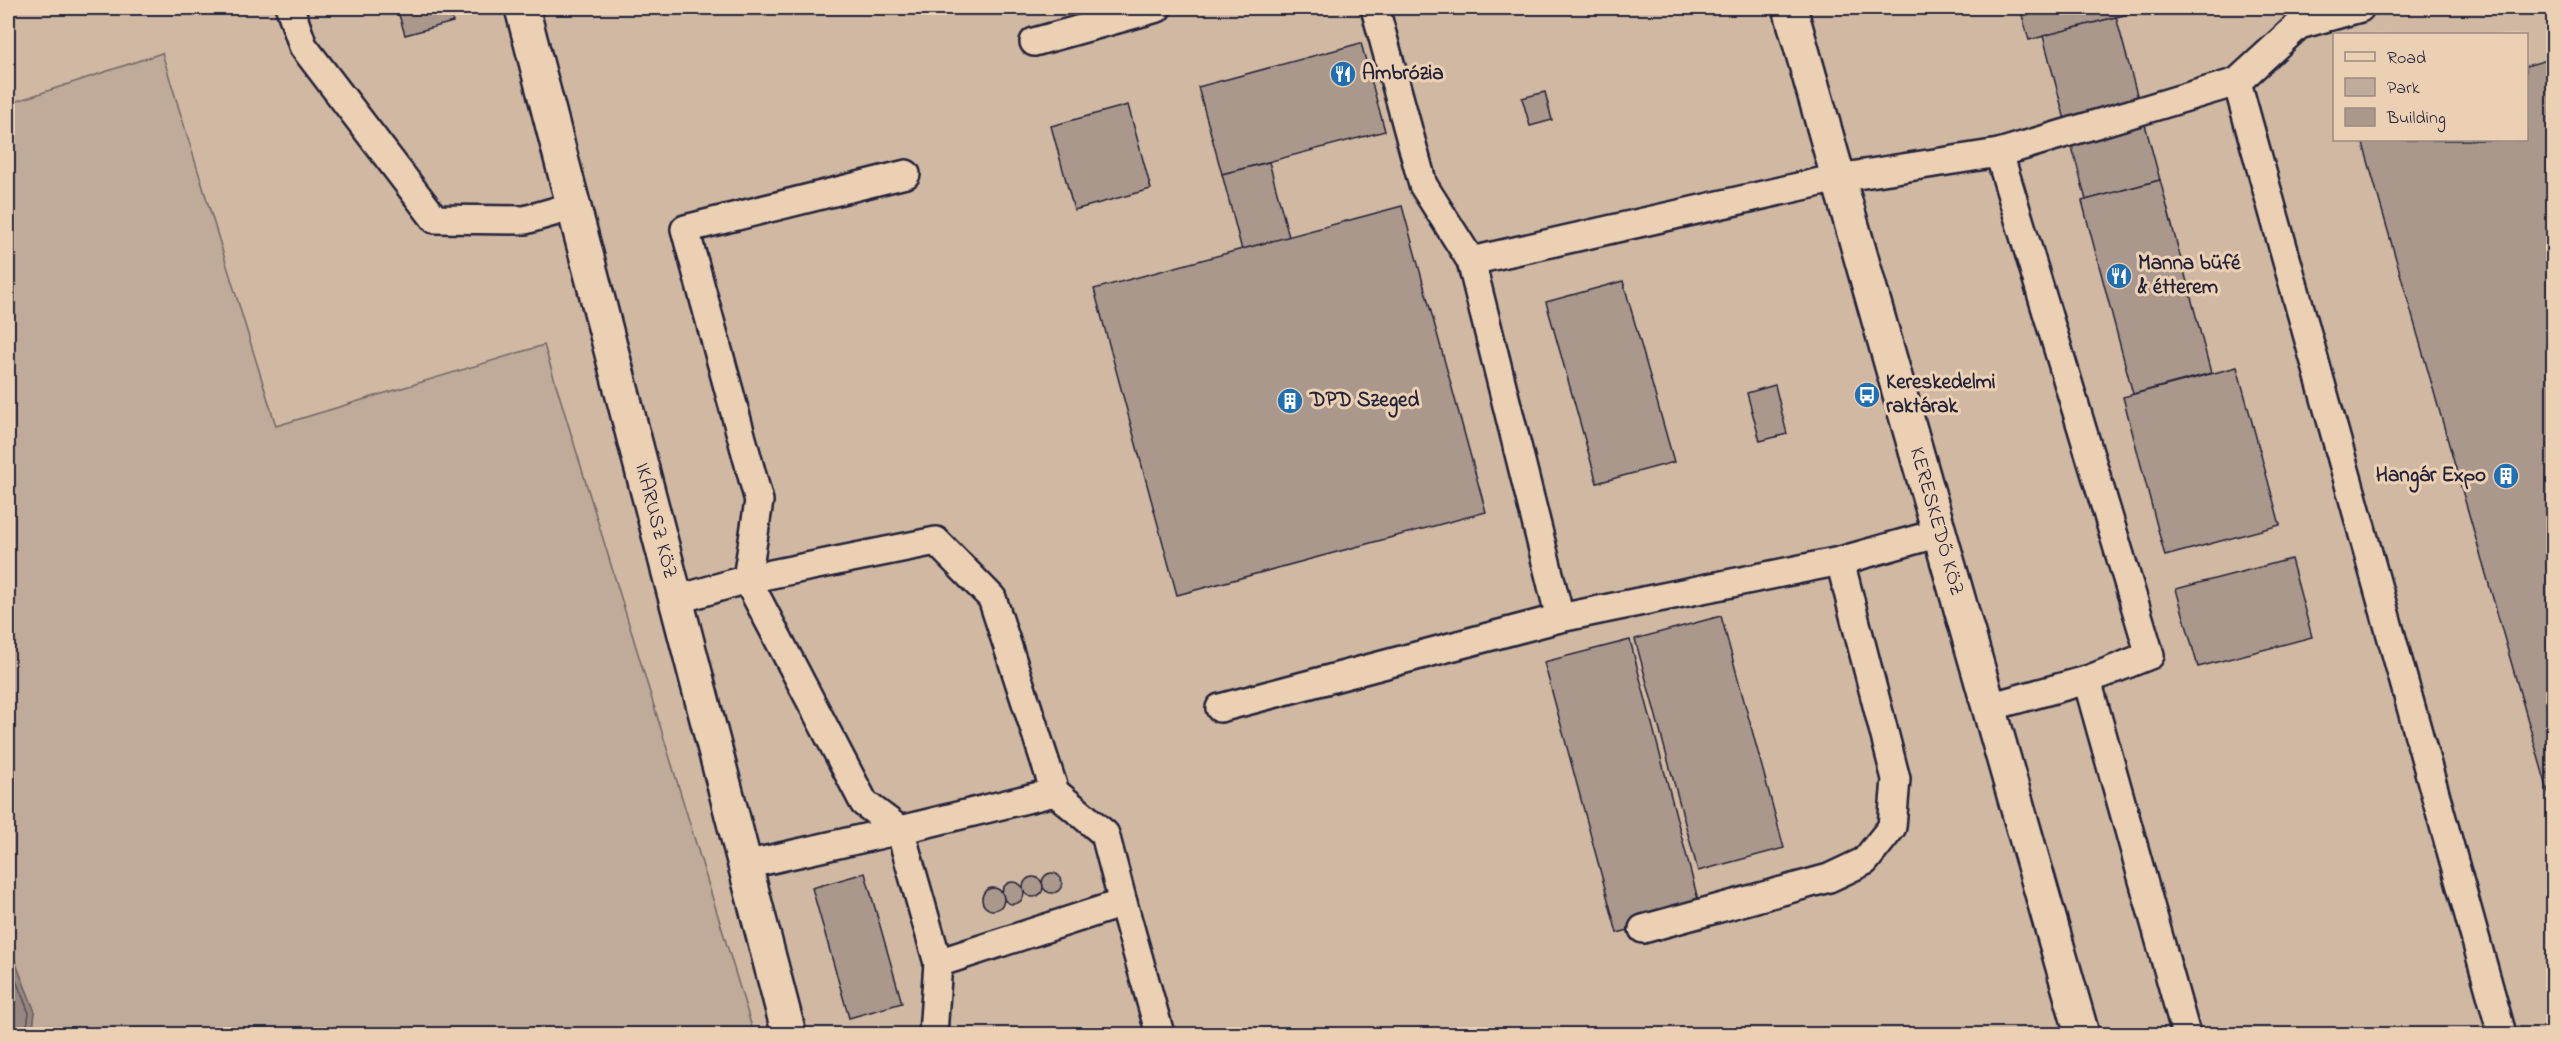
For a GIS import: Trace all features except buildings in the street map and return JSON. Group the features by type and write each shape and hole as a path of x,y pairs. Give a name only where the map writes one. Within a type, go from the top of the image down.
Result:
{"street":[{"name":"IKARUSZ KÖZ","path":"522,8 789,1035"},
{"name":"KERESKEDŐ KÖZ","path":"1790,8 2082,1035"}],"lane":[{"path":"290,8 303,46 435,219 525,220 574,206"},
{"path":"1034,42 1157,8"},
{"path":"1375,8 1423,185 1471,261 1560,618"},
{"path":"1471,261 1838,178 1999,153 2237,82 2299,25 2360,8"},
{"path":"2237,82 2502,1035"},
{"path":"1989,706 2087,680 2150,655 1999,153"},
{"path":"906,174 685,229 759,501 747,579 864,803 900,830 938,963 933,1035"},
{"path":"1220,708 1560,618 1839,561 1939,533"},
{"path":"676,600 747,579 936,541 992,598 1055,792 1105,834 1160,1035"},
{"path":"1643,929 1829,878 1864,861 1892,827 1896,779 1839,561"},
{"path":"2087,680 2186,1035"},
{"path":"745,865 1055,792"},
{"path":"938,963 1123,903"}],"shaded area":[{"path":"8,8 2553,8 2553,1034 754,1034 544,345 276,426 162,53 8,104"}],"green space":[{"path":"162,53 276,426 544,345 754,1034 32,1034 35,1012 8,944 8,104"}],"water":[{"path":"8,944 35,1012 32,1034 8,1034"}],"place":[{"name":"Ambrózia","path":"1343,74"},
{"name":"Manna büfé & étterem","path":"2119,276"},
{"name":"Kereskedelmi raktárak","path":"1867,395"},
{"name":"DPD Szeged","path":"1290,401"},
{"name":"Hangár Expo","path":"2506,476"}]}
